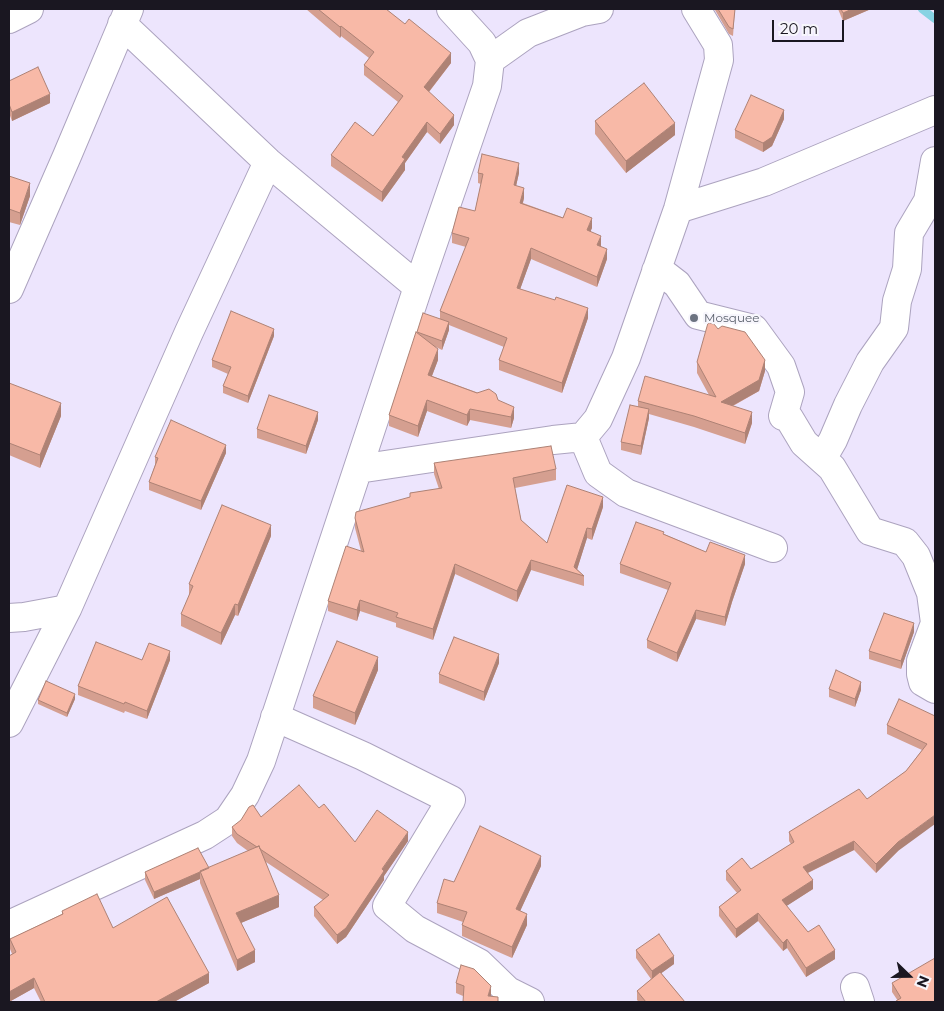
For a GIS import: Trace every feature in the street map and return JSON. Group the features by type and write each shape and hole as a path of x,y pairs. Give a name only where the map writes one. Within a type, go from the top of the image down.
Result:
{"street":[{"path":"9,19 29,9"},
{"path":"9,925 204,836 228,820 244,795 261,761 418,287 487,86 490,60 482,43 451,9"},
{"path":"490,60 528,33 582,12 599,9"},
{"path":"358,469 543,441 583,437 598,419 626,358 678,209 719,60 718,45 696,9"},
{"path":"9,289 126,16 268,162 418,287"},
{"path":"678,209 764,182 935,110"},
{"path":"822,459 870,362 894,328 897,301 907,270 910,233 928,201 935,161"},
{"path":"9,723 66,609 185,341 268,162"},
{"path":"656,271 664,274 677,284 698,315 754,329 781,366 790,392 783,416 789,418 804,443 832,468 870,532 905,542 916,556 931,593 935,623 921,661 921,674 923,682 935,689"},
{"path":"583,437 598,473 626,493 773,548"},
{"path":"9,618 66,609"},
{"path":"275,717 363,756 451,800 387,906 415,929 480,963 519,997"}],"building":[{"path":"318,9 386,9 405,24 409,19 451,53 424,87 454,115 440,134 427,122 402,157 405,159 382,192 331,155 355,122 373,136 403,96 364,65 374,52"},
{"path":"718,9 735,9 733,29 729,27"},
{"path":"841,9 852,9 843,13"},
{"path":"38,67 50,94 12,112 9,104 9,81"},
{"path":"644,83 675,123 626,161 595,121"},
{"path":"751,95 784,110 772,137 763,143 735,130"},
{"path":"482,154 519,163 514,185 524,188 520,203 563,218 567,208 592,218 587,230 601,236 597,245 607,249 597,277 531,248 517,288 555,300 556,297 588,308 562,383 499,360 507,338 440,311 469,238 452,233 459,207 475,211 483,174 478,173"},
{"path":"9,176 30,183 20,213 9,209"},
{"path":"231,311 274,329 248,396 223,386 231,367 212,360"},
{"path":"423,313 449,322 442,341 417,332"},
{"path":"708,323 714,324 718,329 722,326 745,332 765,360 759,380 721,402 752,412 745,433 694,416 638,401 645,376 716,397 697,362"},
{"path":"416,332 438,349 428,375 477,393 489,389 496,394 498,400 514,407 511,417 470,409 467,415 427,400 418,426 389,415"},
{"path":"9,383 61,403 40,455 9,443"},
{"path":"269,395 318,412 306,446 257,429"},
{"path":"630,405 649,409 641,446 621,442"},
{"path":"171,420 226,445 201,501 149,482 158,458 155,457"},
{"path":"551,446 556,469 513,478 521,520 547,543 567,485 603,497 592,529 587,528 574,567 584,576 531,560 517,591 455,564 433,629 396,617 398,613 360,600 357,610 328,601 346,546 364,552 355,518 356,512 410,497 410,493 442,488 434,463"},
{"path":"222,505 271,525 238,605 235,604 221,633 181,614 193,586 189,584"},
{"path":"636,522 664,532 663,534 706,552 710,542 745,555 725,617 696,610 677,653 647,640 671,583 620,564"},
{"path":"884,613 914,623 901,661 869,651"},
{"path":"454,637 499,654 484,692 439,674"},
{"path":"337,641 378,657 355,713 313,696"},
{"path":"96,642 142,660 149,643 170,651 147,711 78,686"},
{"path":"836,670 861,682 855,699 829,689"},
{"path":"46,681 75,694 67,713 38,700"},
{"path":"899,699 935,716 935,815 898,842 876,864 854,841 803,867 813,880 782,900 808,932 819,925 835,950 806,968 787,939 783,943 758,913 736,929 719,907 741,890 726,871 742,858 751,869 794,842 789,832 859,789 867,799 906,771 927,744 887,725"},
{"path":"299,785 319,808 324,804 355,842 377,810 408,832 382,869 384,871 346,928 337,935 314,907 329,895 260,849 259,846 257,847 237,834 232,827 241,820 249,807 253,805 261,817"},
{"path":"480,826 541,856 516,909 527,914 512,947 462,925 467,912 437,903 444,879 454,882"},
{"path":"259,846 279,895 236,913 255,950 237,960 200,871"},
{"path":"198,848 209,868 154,892 145,872"},
{"path":"97,894 113,928 167,897 209,973 156,1002 45,1002 34,978 9,992 9,956 16,952 10,939 63,914 62,911"},
{"path":"659,934 674,956 652,971 636,950"},
{"path":"935,958 935,1002 897,1002 901,998 892,983"},
{"path":"461,965 474,969 491,986 488,996 498,997 498,1002 463,1002 464,986 456,983"},
{"path":"660,972 685,1002 646,1002 637,991"}],"waterway":[{"path":"922,9 935,19"}],"place":[{"name":"Mosquee","path":"694,318"}]}
